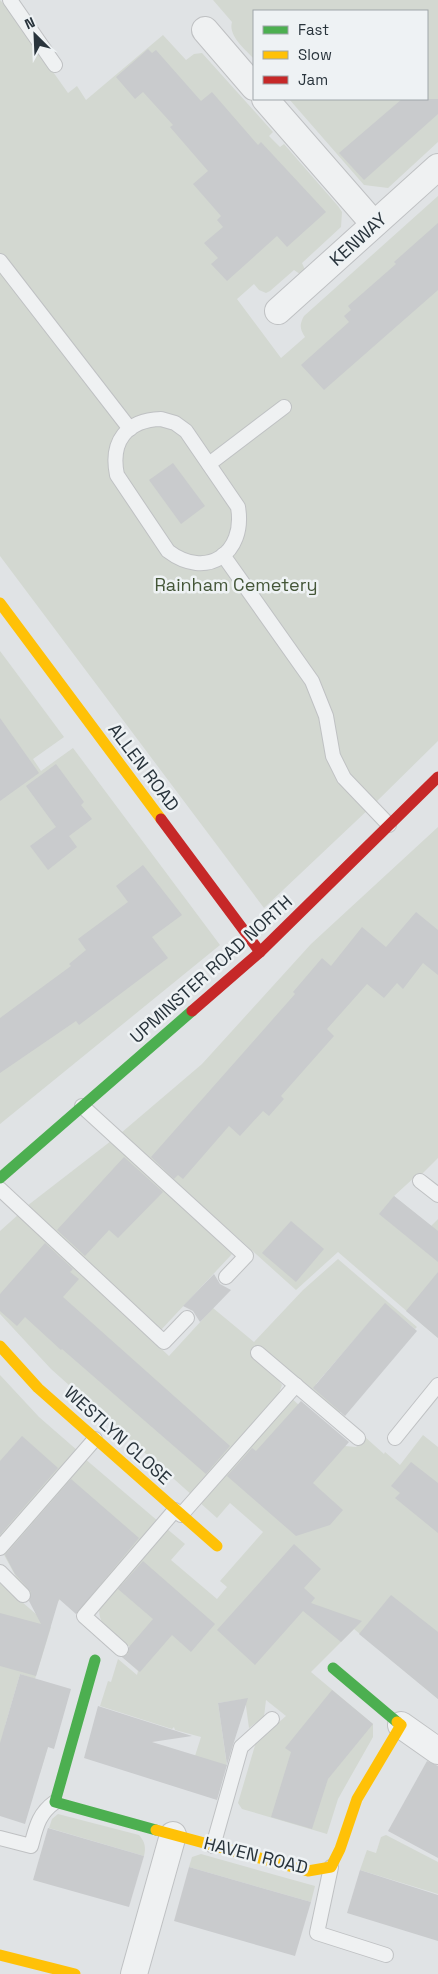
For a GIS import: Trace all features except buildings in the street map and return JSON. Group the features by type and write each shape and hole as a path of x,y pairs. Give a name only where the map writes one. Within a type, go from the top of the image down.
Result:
{"street":[{"path":"205,30 253,86"},
{"path":"265,100 374,224"},
{"name":"KENWAY","path":"278,311 438,167"},
{"name":"ALLEN ROAD","path":"0,603 260,952"},
{"name":"UPMINSTER ROAD NORTH","path":"0,1178 260,952 438,777"},
{"name":"WESTLYN CLOSE","path":"0,1346 38,1388 217,1546"},
{"path":"55,1802 95,1660"},
{"path":"333,1668 401,1725 438,1751"},
{"name":"HAVEN ROAD","path":"55,1802 308,1871 331,1867 340,1849 357,1799 401,1725"},
{"path":"134,1974 173,1835"},
{"path":"0,1955 75,1974"}],"lane":[{"path":"10,0 55,64"},
{"path":"0,261 130,429"},
{"path":"208,464 284,407"},
{"path":"161,419 175,423 186,431 238,507 240,521 238,535 231,548 224,555 208,562 194,563 180,560 168,551 117,475 114,461 116,447 123,434 130,429 147,420 161,419"},
{"path":"224,555 312,681 326,716 334,756 344,778 389,825"},
{"path":"82,1106 246,1256 226,1277"},
{"path":"420,1181 438,1195"},
{"path":"0,1189 164,1342 187,1318"},
{"path":"258,1353 358,1438"},
{"path":"121,1649 84,1616 296,1385"},
{"path":"395,1438 438,1385"},
{"path":"0,1548 95,1439"},
{"path":"0,1572 23,1595"},
{"path":"213,1846 241,1746 272,1719"},
{"path":"0,1838 31,1846 39,1819 46,1808 55,1802"},
{"path":"331,1867 317,1933 386,1955"}],"green space":[{"name":"Rainham Cemetery","path":"0,0 7,7 68,93 77,86 86,100 163,35 186,60 194,54 202,53 273,132 269,136 280,147 284,144 338,206 342,212 341,227 302,263 310,281 294,270 270,291 266,293 259,290 254,284 237,299 281,358 305,337 301,327 304,316 438,196 438,741 264,908 0,556"},
{"path":"213,0 438,0 438,142 388,188 364,185 290,100 428,100 428,10 253,10 253,58 238,42 232,32 232,22"},
{"path":"0,651 64,737 33,759 41,771 73,748 220,945 0,1124"},
{"path":"438,827 438,1158 421,1175 417,1175 394,1196 431,1226 438,1219 438,1338 338,1252 296,1290 121,1133 202,1064 311,944"},
{"path":"111,1141 232,1254 160,1331 27,1206"},
{"path":"19,1214 169,1356 213,1308 254,1342 303,1290 338,1259 417,1327 415,1329 385,1304 316,1384 344,1408 339,1413 258,1345 250,1354 271,1371 282,1385 277,1398 193,1496 51,1369 0,1314 0,1231"},
{"path":"0,1375 39,1417 78,1451 0,1538"},
{"path":"290,1397 345,1446 356,1447 365,1437 400,1465 423,1435 438,1447 438,1699 354,1629 311,1672 373,1724 373,1737 338,1799 327,1834 242,1809 238,1803 256,1742 286,1716 266,1700 264,1717 249,1728 245,1699 218,1703 227,1766 195,1756 201,1737 175,1730 174,1727 172,1729 100,1706 108,1681 111,1682 118,1659 137,1675 138,1671 121,1656 130,1647 103,1624 100,1619 100,1605 166,1528 185,1544 171,1560 217,1599 227,1587 220,1581 263,1532 230,1503 217,1518 198,1501"},
{"path":"84,1458 159,1522 90,1602 82,1605 66,1592 50,1611 21,1586 3,1553"},
{"path":"0,1583 51,1627 35,1679 20,1674 5,1726 50,1740 40,1773 0,1761"},
{"path":"58,1814 139,1835 143,1840 144,1856 49,1828 52,1819"},
{"path":"386,1835 438,1862 438,1894 360,1870 367,1850 376,1853 381,1837"},
{"path":"201,1854 315,1886 311,1902 189,1867 192,1857"}],"traffic: fast":[{"path":"0,1178 192,1011"},
{"path":"95,1660 55,1802 156,1830"},
{"path":"333,1668 397,1722"}],"traffic: slow":[{"path":"0,603 161,819"},
{"path":"0,1346 38,1388 217,1546"},
{"path":"156,1830 308,1871 331,1867 340,1849 357,1799 401,1725 397,1722"},
{"path":"0,1955 75,1974"}],"traffic: jam":[{"path":"192,1011 260,952 438,777"},
{"path":"161,819 260,952"}]}
